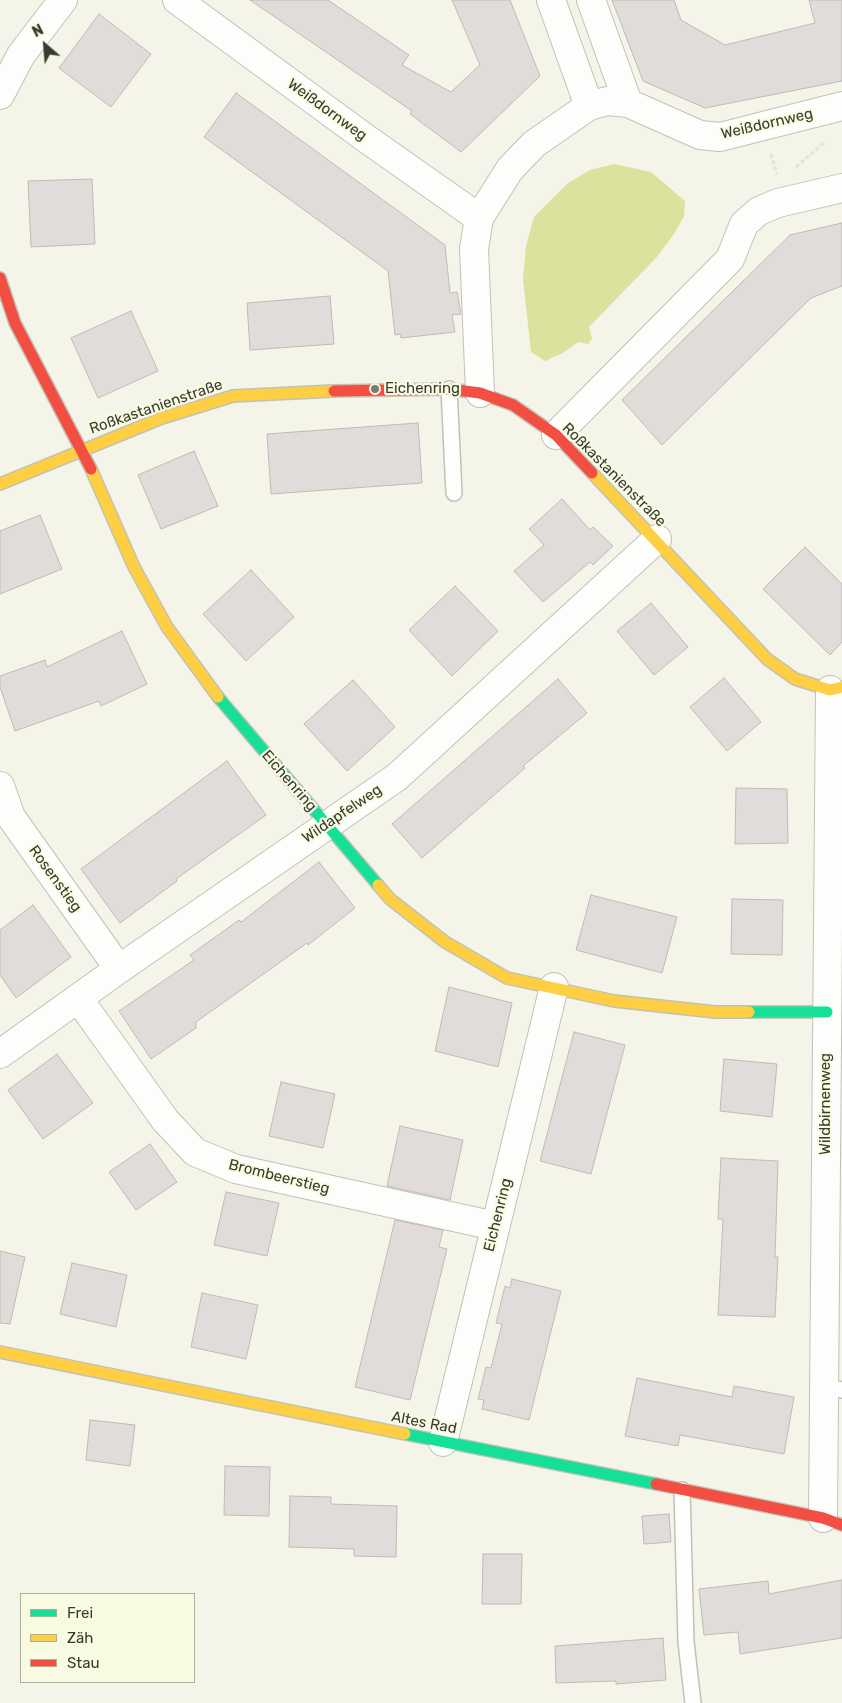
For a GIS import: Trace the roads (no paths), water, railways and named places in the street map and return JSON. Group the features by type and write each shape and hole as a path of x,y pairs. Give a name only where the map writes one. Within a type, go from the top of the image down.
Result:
{"street":[{"path":"0,95 21,55 63,0"},
{"name":"Weißdornweg","path":"177,0 364,137 479,218"},
{"path":"551,0 589,106"},
{"path":"591,0 628,102"},
{"name":"Weißdornweg","path":"480,393 474,249 479,218 510,169 534,144 589,106 607,101 628,102 700,135 720,138 842,106"},
{"path":"556,435 730,259 744,224 781,192 842,188"},
{"name":"Eichenring","path":"0,278 15,324 82,449 134,567 167,628 206,683 390,899 444,942 508,978 614,1001 715,1012 827,1012"},
{"name":"Roßkastanienstraße","path":"0,484 162,418 232,396 375,389 450,389 480,393 514,406 556,435 767,659 795,679 836,689"},
{"name":"Wildapfelweg","path":"0,1054 119,968 396,777 656,539"},
{"name":"Wildbirnenweg","path":"832,1521 833,1387 827,1012 836,689"},
{"name":"Rosenstieg","path":"0,786 11,817 119,968"},
{"name":"Eichenring","path":"443,1442 554,987"},
{"name":"Brombeerstieg","path":"78,998 165,1120 195,1152 236,1169 495,1226"},
{"name":"Altes Rad","path":"0,1352 832,1521"}],"lane":[{"path":"450,389 454,493"},
{"path":"682,1490 686,1642 693,1703"}],"place":[{"name":"Eichenring","path":"375,389"}]}
